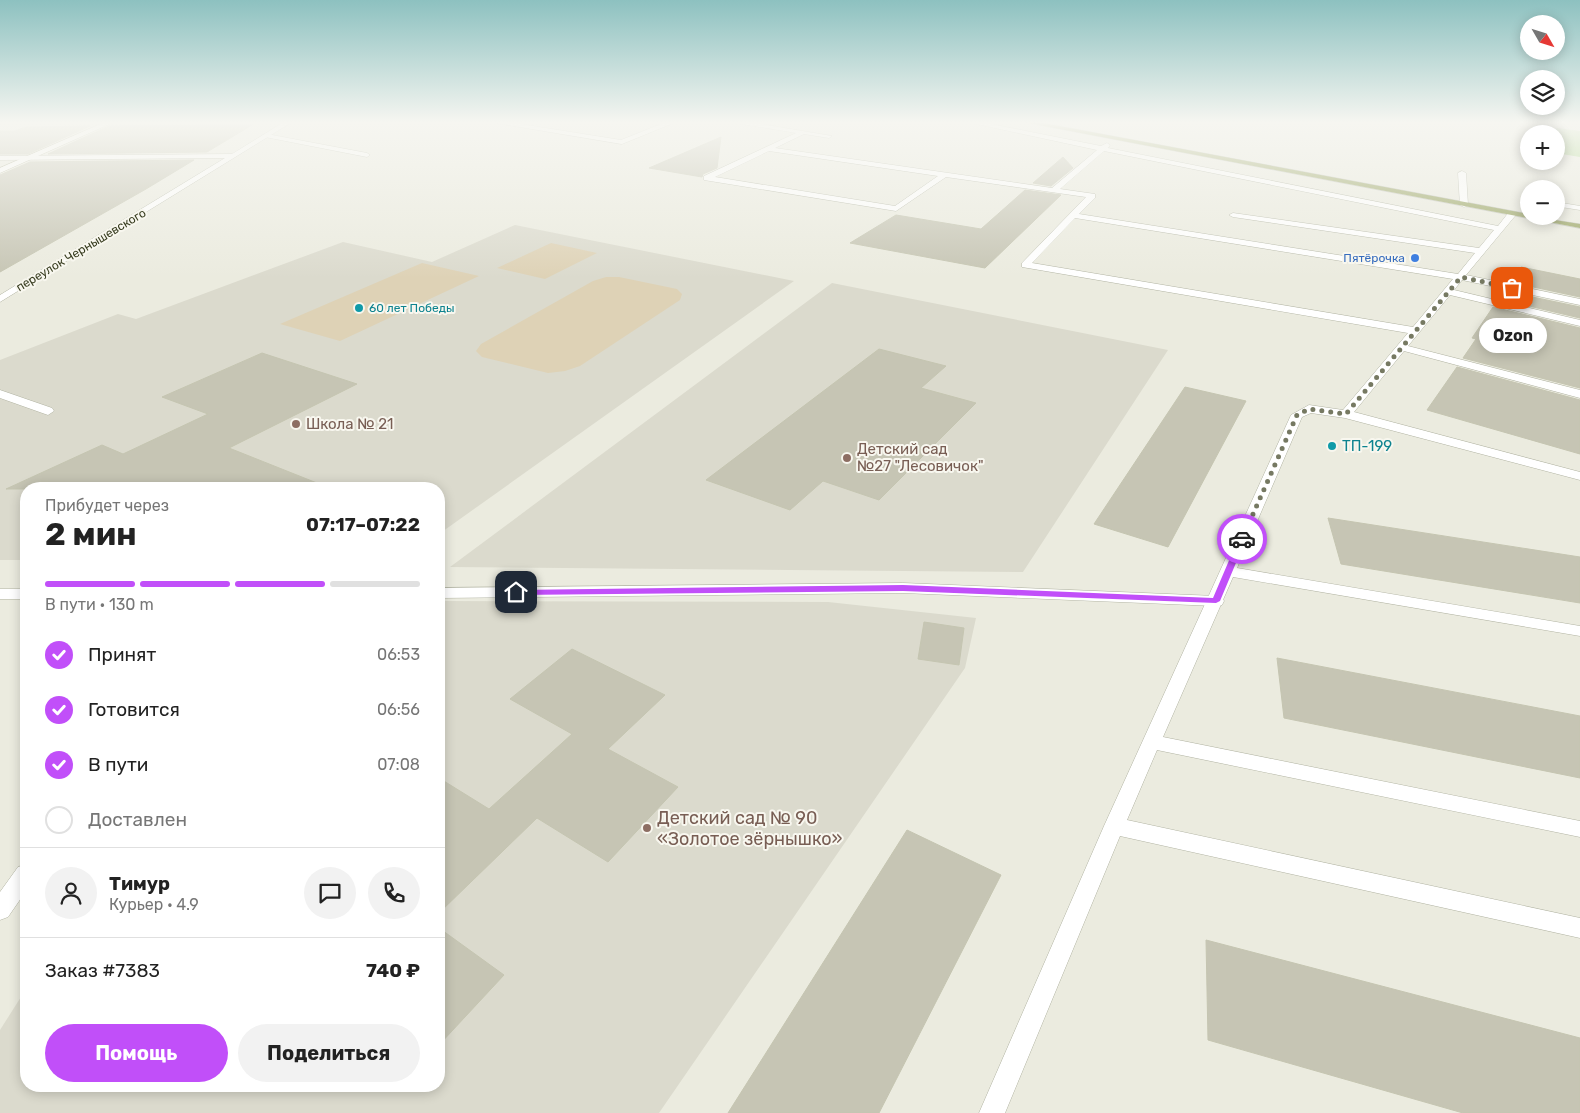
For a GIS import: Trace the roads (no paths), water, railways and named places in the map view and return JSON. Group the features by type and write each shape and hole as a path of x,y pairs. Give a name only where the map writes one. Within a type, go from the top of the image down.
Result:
{"main road":[{"path":"1299,174 1520,215"},
{"path":"1565,222 1580,226"}],"street":[{"name":"переулок Чернышевского","path":"0,299 205,174"},
{"path":"714,174 706,178 896,209 945,174 1092,196 1025,265 1417,331"},
{"path":"1054,190 1073,174"},
{"path":"1232,174 1500,228"},
{"path":"1462,174 1464,205"},
{"path":"1565,205 1580,208"},
{"path":"1346,414 1403,348 1512,214"},
{"path":"1233,215 1482,251"},
{"path":"1072,216 1461,277 1580,302"},
{"path":"1448,292 1580,323"},
{"path":"1403,348 1580,394"},
{"path":"0,394 48,411"},
{"path":"992,1113 1114,826 1216,601 1297,415 1309,409 1346,414 1580,476"},
{"path":"1228,571 1580,631"},
{"path":"445,593 903,588 1216,601"},
{"path":"0,594 20,594"},
{"path":"1152,742 1580,829"},
{"path":"1114,826 1580,928"},
{"path":"0,910 20,882"}],"place":[{"name":"Пятёрочка","path":"1415,258"},
{"name":"Ozon","path":"1512,288"},
{"name":"60 лет Победы","path":"359,308"},
{"name":"Школа № 21","path":"296,424"},
{"name":"ТП-199","path":"1332,446"},
{"name":"Детский сад №27 \"Лесовичок\"","path":"847,458"},
{"name":"Детский сад № 90 «Золотое зёрнышко»","path":"647,828"}]}
